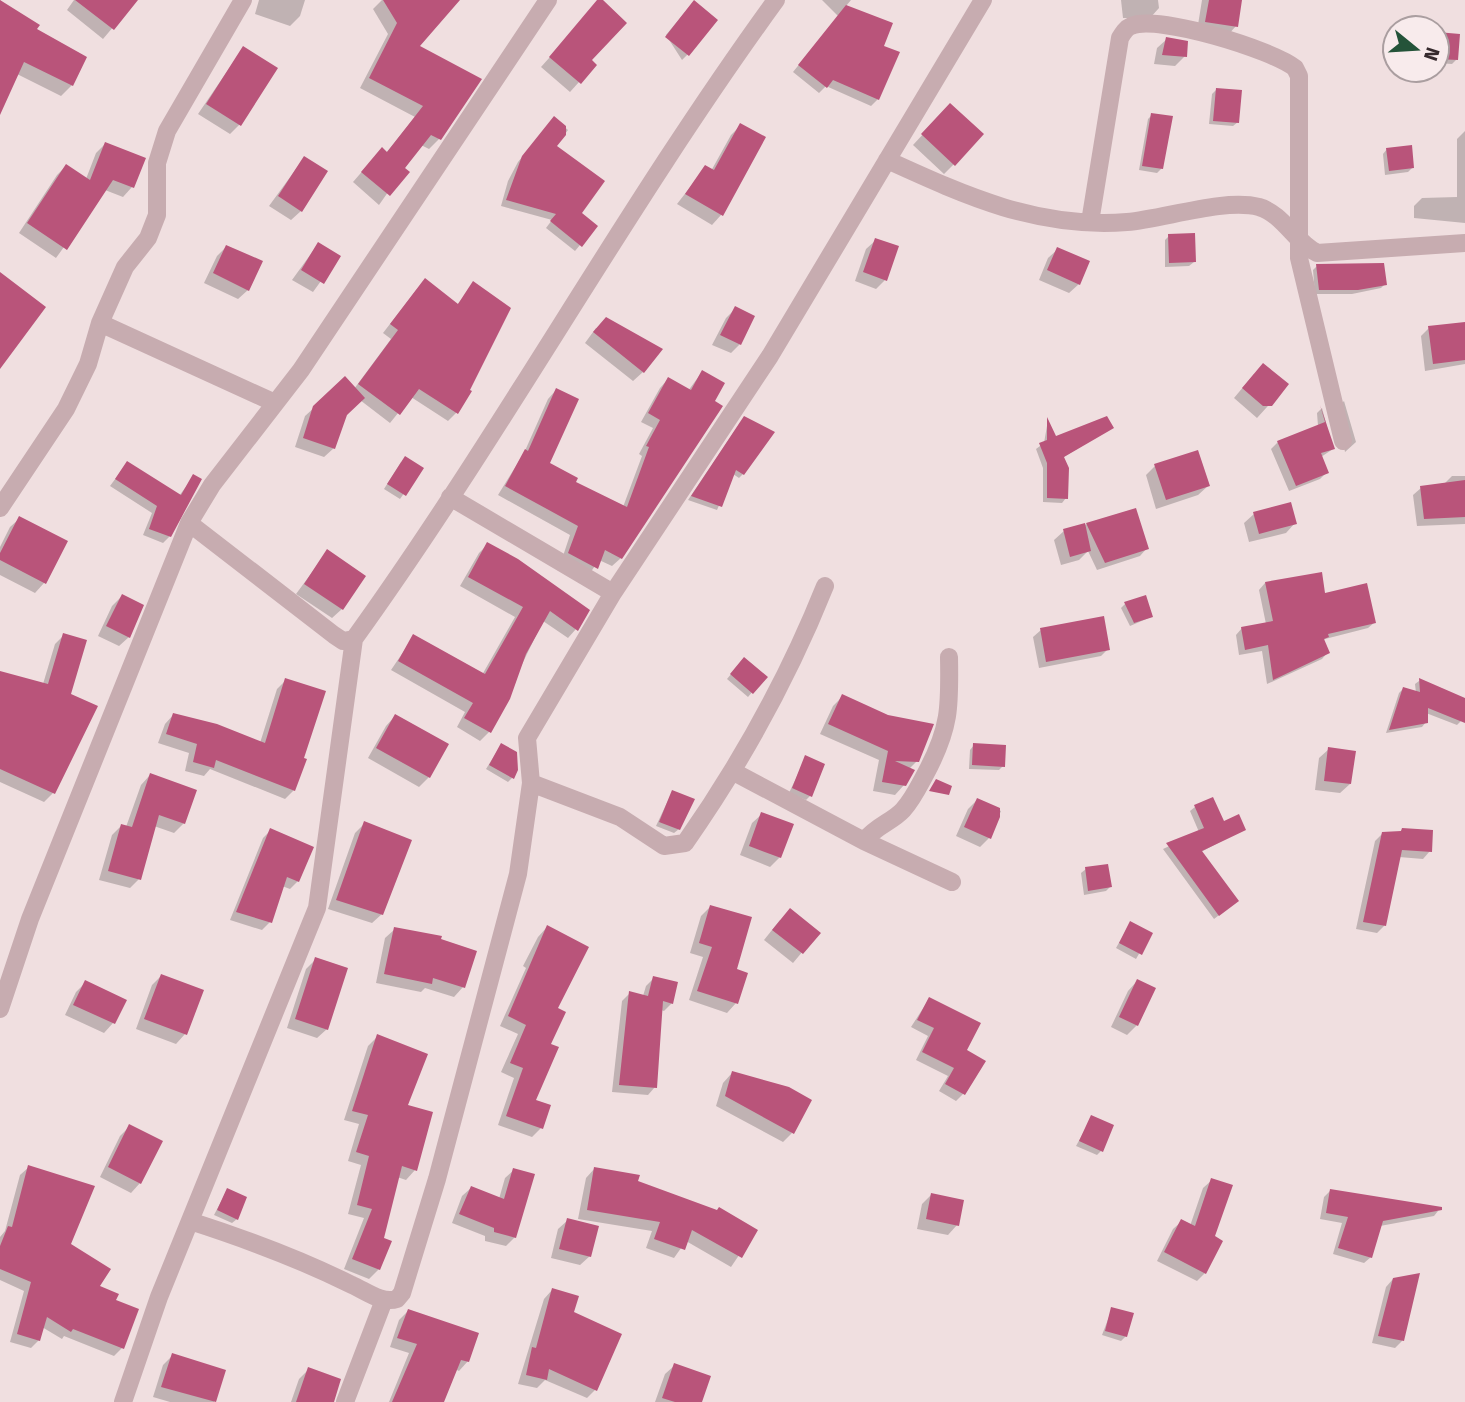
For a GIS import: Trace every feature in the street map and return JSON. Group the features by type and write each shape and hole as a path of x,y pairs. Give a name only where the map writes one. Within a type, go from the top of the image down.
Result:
{"street":[{"path":"0,508 66,409 88,364 100,323 125,267 148,238 158,215 157,163 167,131 243,0"},
{"path":"0,1009 30,919 189,523 212,485 301,370 548,0"},
{"path":"123,1402 159,1297 317,908 354,639 450,497 731,62 776,0"},
{"path":"190,1221 306,1263 384,1300 397,1299 402,1293 437,1179 519,874 531,783 527,738 613,593 769,356 983,0"},
{"path":"1090,222 1120,38 1132,25 1146,23 1179,27 1226,39 1295,68 1299,76 1298,238 1302,271 1343,442"},
{"path":"887,160 957,192 1016,213 1090,222 1127,222 1222,207 1258,207 1272,214 1308,248 1326,253 1465,243"},
{"path":"100,323 275,403"},
{"path":"450,497 613,593"},
{"path":"189,523 334,635 343,641 354,639"},
{"path":"531,783 620,817 664,846 685,843 732,771 801,646 825,586"},
{"path":"864,841 879,824 901,813 914,796 943,742 950,710 949,657"},
{"path":"732,771 864,841 952,882"},
{"path":"345,1402 384,1300"}],"building":[{"path":"0,0 40,25 37,29 87,57 73,86 24,62 0,115"},
{"path":"75,0 138,0 114,30"},
{"path":"383,0 460,0 420,46 482,79 441,140 431,135 405,168 410,172 390,196 361,172 382,147 387,152 423,106 369,78 397,23"},
{"path":"597,0 603,0 627,23 592,60 597,65 581,84 549,57"},
{"path":"694,0 718,20 689,56 665,37"},
{"path":"1209,0 1242,0 1238,27 1205,22"},
{"path":"846,5 893,23 884,46 900,52 879,100 833,80 827,88 798,65"},
{"path":"1451,33 1460,34 1458,60 1451,60"},
{"path":"1166,37 1188,41 1187,57 1162,55"},
{"path":"243,46 278,68 241,126 206,104"},
{"path":"1216,88 1242,90 1239,123 1213,121"},
{"path":"950,103 984,134 955,166 921,134"},
{"path":"1151,113 1173,116 1163,169 1142,166"},
{"path":"554,116 566,126 566,135 557,146 605,181 582,213 598,226 582,247 550,221 556,214 506,200 522,156"},
{"path":"740,123 766,137 723,216 685,194 705,165 714,170"},
{"path":"105,142 146,158 134,188 113,180 67,250 27,223 66,164 90,180"},
{"path":"1412,145 1414,168 1389,171 1386,148"},
{"path":"304,156 328,171 302,212 278,196"},
{"path":"1195,233 1196,262 1169,263 1168,234"},
{"path":"875,238 899,246 887,281 863,272"},
{"path":"318,242 341,256 324,284 301,270"},
{"path":"226,245 263,261 249,291 213,273"},
{"path":"1057,247 1090,261 1080,285 1047,270"},
{"path":"1384,263 1387,285 1358,290 1319,290 1316,264"},
{"path":"0,272 46,307 0,369"},
{"path":"425,278 458,304 473,281 511,308 470,390 472,391 458,414 419,389 400,415 358,384 398,330 390,324"},
{"path":"735,306 755,316 741,345 720,335"},
{"path":"606,317 663,349 644,373 593,332"},
{"path":"1465,322 1465,360 1433,364 1428,326"},
{"path":"1263,363 1289,384 1272,406 1263,406 1242,388"},
{"path":"702,370 725,383 715,401 723,406 622,559 605,550 598,569 568,553 578,526 505,486 525,449 528,451 556,388 579,399 550,463 578,478 576,482 627,507 649,447 646,446 660,420 648,413 668,377 691,390"},
{"path":"345,376 365,398 347,415 335,449 303,438 313,406"},
{"path":"1320,405 1335,449 1321,453 1329,473 1296,486 1277,441 1325,422"},
{"path":"744,416 775,432 744,475 736,470 722,507 691,496"},
{"path":"1107,416 1114,428 1064,457 1069,468 1068,499 1047,498 1047,463 1039,443 1047,440 1047,417 1056,436"},
{"path":"1198,450 1210,486 1166,500 1154,464"},
{"path":"405,456 424,468 406,496 387,484"},
{"path":"127,461 181,495 193,474 202,479 171,537 149,529 157,506 115,479"},
{"path":"1465,480 1465,517 1424,519 1420,486"},
{"path":"1291,502 1297,524 1259,534 1253,512"},
{"path":"1136,508 1149,549 1105,563 1086,523"},
{"path":"19,516 68,541 46,584 0,560 0,553"},
{"path":"1085,523 1091,551 1070,557 1063,529"},
{"path":"487,542 518,559 590,610 578,631 550,611 526,654 510,699 491,733 464,718 473,703 398,661 413,634 485,674 523,607 468,577"},
{"path":"327,549 366,576 343,610 304,584"},
{"path":"1322,572 1325,593 1367,583 1376,623 1328,634 1329,637 1324,639 1330,653 1273,680 1268,645 1245,650 1241,627 1273,621 1265,582"},
{"path":"122,594 144,605 130,638 106,626"},
{"path":"1146,595 1153,617 1134,623 1124,602"},
{"path":"1104,616 1110,650 1046,662 1040,628"},
{"path":"63,633 87,640 71,694 98,706 55,794 0,769 0,671 48,684"},
{"path":"744,657 768,677 753,694 730,674"},
{"path":"285,678 326,691 295,791 216,760 214,768 193,762 197,744 166,734 173,713 217,724 265,743"},
{"path":"1419,678 1465,698 1465,723 1428,708 1428,723 1389,730 1403,687 1420,692"},
{"path":"842,694 888,715 934,724 919,762 895,761 915,770 906,786 882,782 888,751 828,724"},
{"path":"395,714 449,744 430,778 376,748"},
{"path":"501,743 517,752 518,770 514,779 489,765"},
{"path":"973,743 1006,745 1005,767 972,765"},
{"path":"1328,747 1356,751 1351,784 1324,781"},
{"path":"805,755 825,764 812,797 792,788"},
{"path":"150,773 197,790 185,824 159,815 141,880 108,871 121,824 132,827"},
{"path":"936,779 952,786 949,795 929,791"},
{"path":"672,790 695,799 680,830 659,822"},
{"path":"1213,797 1224,821 1239,814 1246,830 1202,851 1239,901 1219,916 1166,843 1204,828 1194,805"},
{"path":"977,798 1000,808 1000,817 991,839 964,827"},
{"path":"761,812 794,824 781,858 749,846"},
{"path":"364,821 412,840 383,915 336,900"},
{"path":"270,828 314,847 299,882 287,877 272,923 236,912"},
{"path":"1402,828 1433,830 1432,852 1402,850 1386,926 1363,922 1382,832 1401,831"},
{"path":"1108,864 1112,887 1088,891 1085,867"},
{"path":"710,905 752,917 737,969 748,973 738,1004 697,991 712,947 699,943"},
{"path":"790,908 821,933 803,954 772,930"},
{"path":"1130,921 1153,933 1142,955 1119,943"},
{"path":"547,925 589,947 558,1008 566,1012 551,1044 559,1047 536,1100 551,1105 543,1129 506,1116 523,1068 510,1063 526,1025 508,1016"},
{"path":"394,927 442,936 441,939 477,951 465,988 433,978 432,984 384,974"},
{"path":"315,957 348,968 328,1030 295,1019"},
{"path":"161,974 204,990 187,1035 144,1019"},
{"path":"653,976 678,982 673,1004 663,1001 657,1088 619,1085 629,991 648,996"},
{"path":"1137,979 1156,988 1138,1026 1119,1017"},
{"path":"85,980 127,1000 115,1024 73,1005"},
{"path":"929,997 981,1023 967,1050 986,1061 965,1095 945,1084 954,1068 922,1052 934,1028 917,1020"},
{"path":"377,1034 428,1054 408,1105 433,1112 417,1171 402,1166 384,1238 392,1241 380,1270 352,1259 372,1209 357,1205 369,1156 356,1152 368,1115 352,1111"},
{"path":"732,1071 789,1087 812,1100 794,1134 725,1096"},
{"path":"1091,1115 1114,1125 1103,1152 1079,1141"},
{"path":"129,1124 163,1141 141,1184 108,1167"},
{"path":"28,1165 95,1186 71,1244 111,1269 100,1286 119,1294 116,1300 139,1309 124,1349 73,1329 71,1332 47,1317 40,1341 17,1334 31,1282 0,1269 0,1246 8,1226 12,1227"},
{"path":"594,1167 640,1175 638,1181 717,1210 719,1207 758,1230 742,1258 692,1230 685,1250 654,1239 660,1222 587,1210"},
{"path":"513,1168 535,1174 516,1238 494,1232 494,1228 459,1214 471,1186 504,1199"},
{"path":"1211,1178 1233,1185 1215,1236 1223,1241 1206,1274 1164,1252 1181,1219 1195,1226"},
{"path":"227,1188 247,1197 238,1220 217,1210"},
{"path":"1330,1189 1442,1207 1442,1210 1383,1221 1372,1258 1338,1248 1348,1217 1326,1213"},
{"path":"931,1193 964,1200 959,1226 926,1219"},
{"path":"567,1218 599,1226 591,1257 559,1249"},
{"path":"1420,1273 1404,1341 1378,1336 1393,1278"},
{"path":"552,1288 579,1296 574,1312 622,1334 597,1391 549,1369 547,1380 526,1375 532,1347 536,1348"},
{"path":"1111,1307 1134,1313 1127,1337 1105,1331"},
{"path":"408,1309 479,1333 469,1362 461,1360 444,1402 392,1402 417,1344 397,1338"},
{"path":"172,1353 226,1370 216,1402 161,1387"},
{"path":"674,1363 711,1376 702,1402 675,1402 662,1398"},
{"path":"308,1367 341,1379 334,1402 296,1402"}]}
